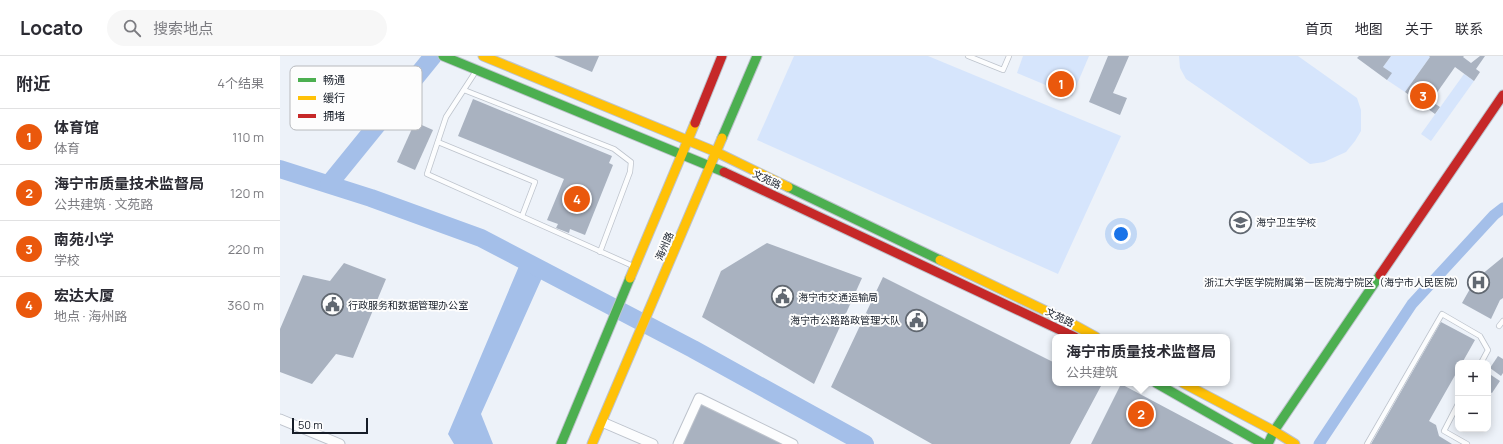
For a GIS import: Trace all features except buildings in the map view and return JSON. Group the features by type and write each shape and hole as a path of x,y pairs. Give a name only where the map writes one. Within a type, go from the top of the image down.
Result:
{"main road":[{"name":"文苑路","path":"443,56 710,165 1069,334"},
{"name":"文苑路","path":"483,56 716,152 1069,322 1091,334"},
{"name":"海州路","path":"561,444 607,330 722,56"},
{"name":"海州路","path":"592,444 757,56"},
{"path":"1268,444 1274,431 1503,95"},
{"path":"1161,386 1263,444"},
{"path":"1189,386 1294,443"}],"street":[{"path":"678,444 699,398 794,444"},
{"path":"280,419 340,444"},
{"path":"602,422 653,444"}],"lane":[{"path":"968,56 1003,70 1009,56"},
{"path":"474,68 464,90 446,117 427,174 634,266"},
{"path":"464,90 614,149 630,162 630,172 600,252"},
{"path":"438,142 535,182 522,216"},
{"path":"1367,444 1442,314 1480,336 1488,350 1482,360"},
{"path":"1498,326 1503,321"},
{"path":"1455,410 1444,431 1467,444"}],"shaded area":[{"path":"794,56 928,56 1121,136 1058,274 757,140"},
{"path":"1023,56 1089,56 1072,96 1017,73"},
{"path":"1179,56 1298,56 1357,98 1361,110 1361,131 1346,152 1324,162 1310,164 1186,79 1180,68"},
{"path":"1391,56 1430,57 1405,92 1387,80 1391,73 1383,67"},
{"path":"1464,74 1474,81 1431,141 1421,134"}],"water":[{"path":"522,259 545,271 481,414 493,444 454,444 448,434"}],"waterway":[{"path":"422,70 433,56"},
{"path":"329,184 373,130"},
{"path":"280,169 371,198 481,238 693,349 865,444"},
{"path":"1319,444 1412,304 1494,215 1503,208"}],"traffic: fast":[{"path":"443,56 724,172"},
{"path":"722,138 757,56"},
{"path":"788,187 940,260"},
{"path":"1268,444 1274,431 1380,275"},
{"path":"561,444 630,278"},
{"path":"1161,386 1263,444"}],"traffic: slow":[{"path":"483,56 716,152 788,187"},
{"path":"630,278 695,123"},
{"path":"592,444 722,138"},
{"path":"940,260 1069,322 1091,334"},
{"path":"1189,386 1274,431 1295,444"}],"traffic: jam":[{"path":"695,123 722,56"},
{"path":"1380,275 1503,95"},
{"path":"724,172 1069,334"}],"place":[{"name":"体育馆","path":"1061,84"},
{"name":"南苑小学","path":"1423,96"},
{"name":"宏达大厦","path":"577,199"},
{"name":"海宁卫生学校","path":"1241,222"},
{"name":"浙江大学医学院附属第一医院海宁院区（海宁市人民医院）","path":"1479,282"},
{"name":"海宁市交通运输局","path":"782,297"},
{"name":"行政服务和数据管理办公室","path":"333,305"},
{"name":"海宁市公路路政管理大队","path":"916,320"},
{"name":"海宁市质量技术监督局","path":"1141,414"}]}
